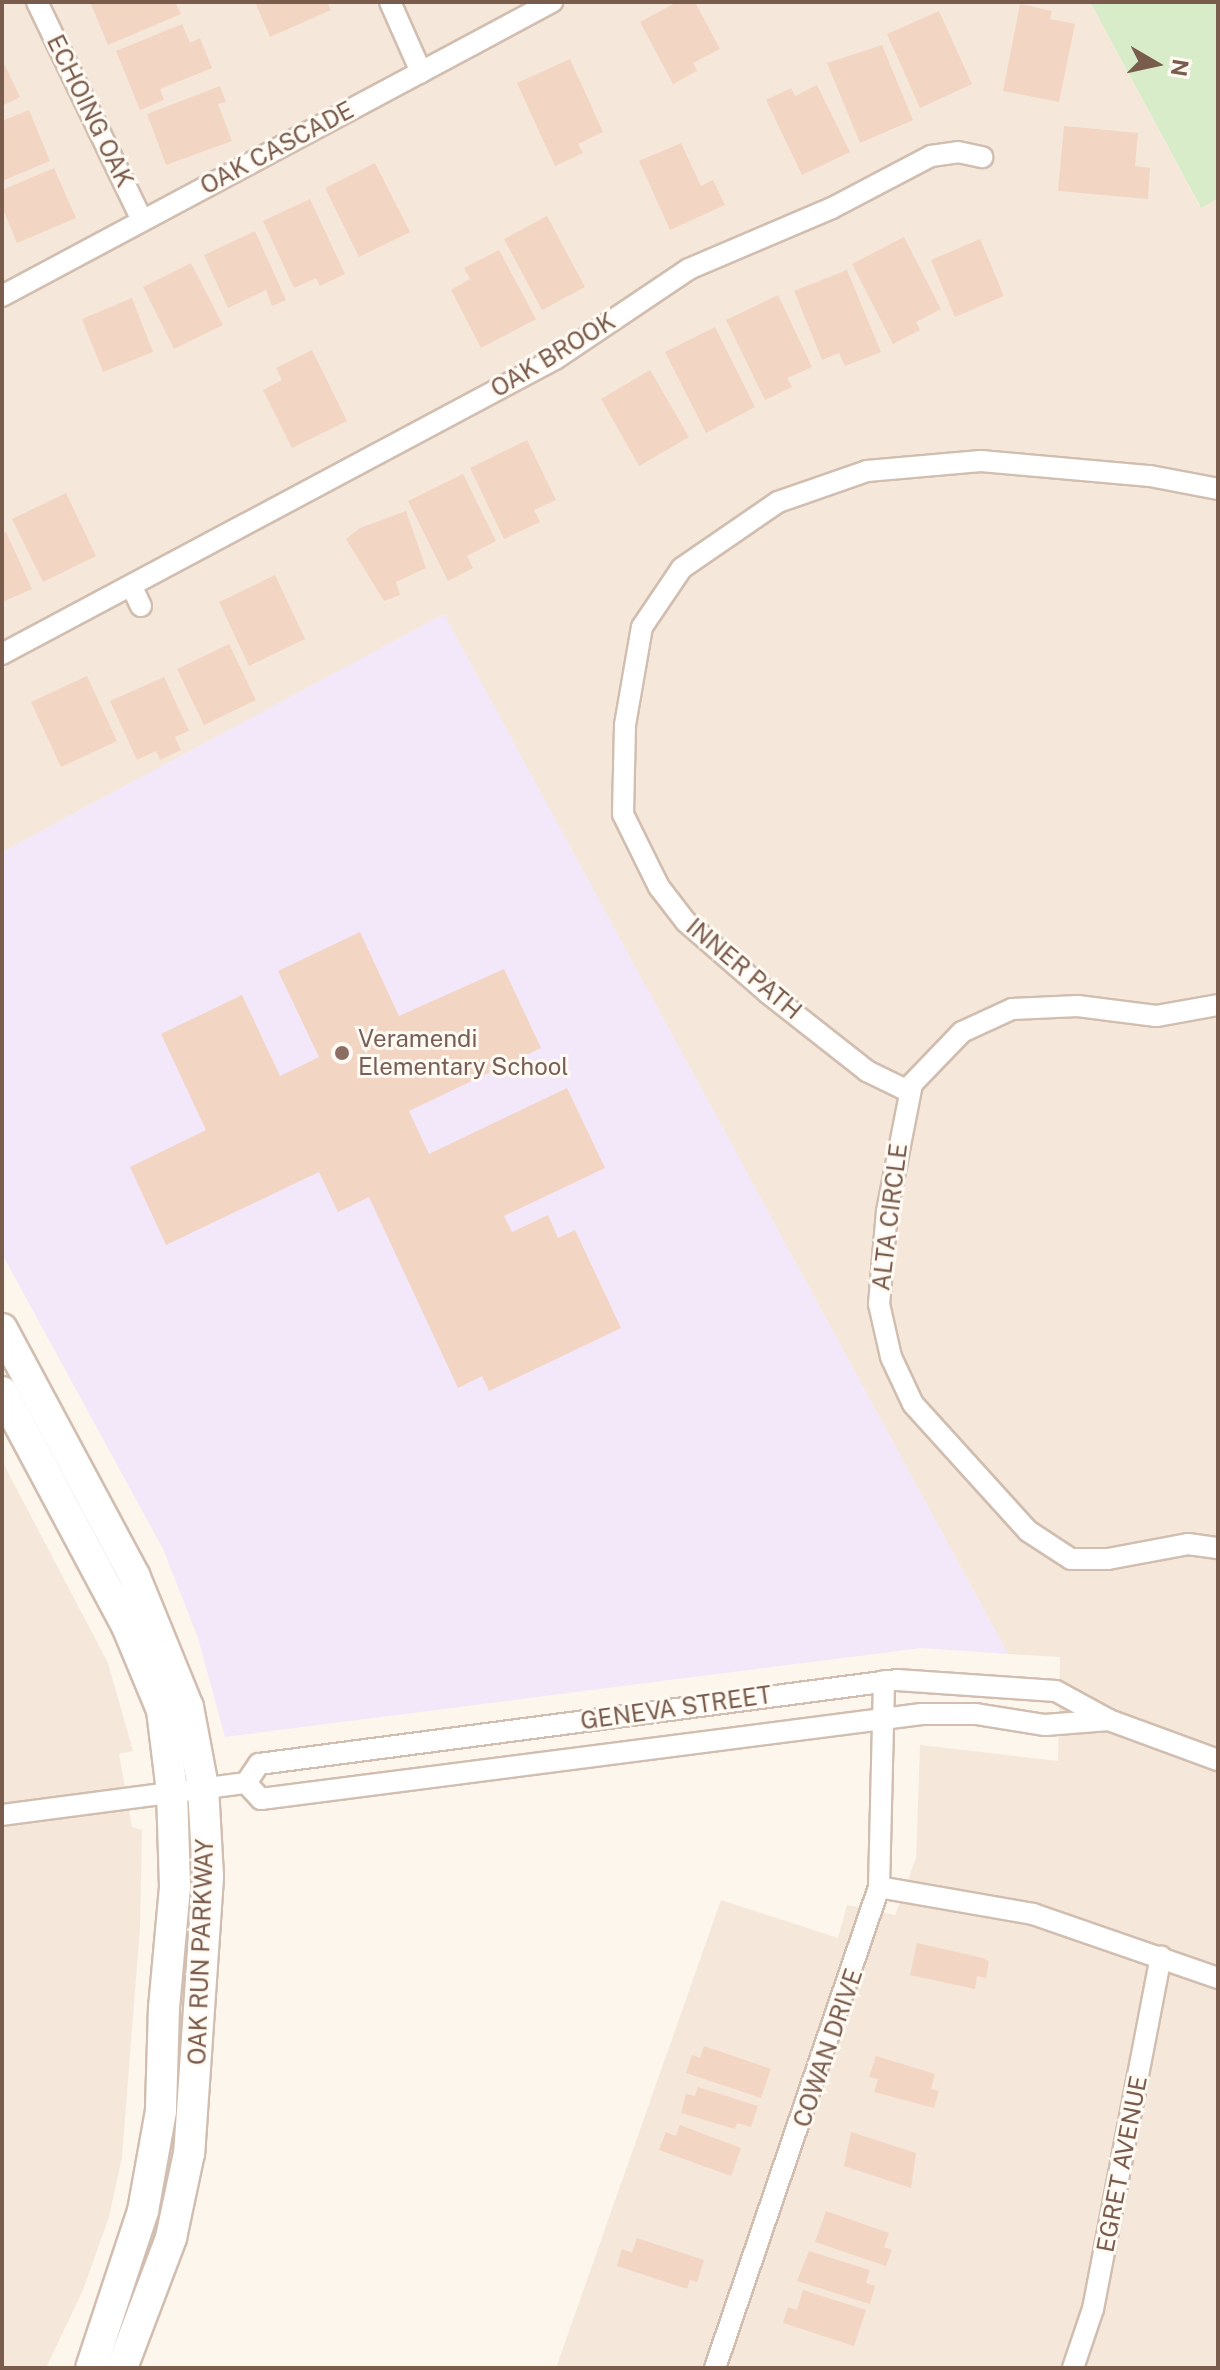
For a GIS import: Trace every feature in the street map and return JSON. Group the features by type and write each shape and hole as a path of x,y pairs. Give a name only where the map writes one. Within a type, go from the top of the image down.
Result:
{"street":[{"name":"ECHOING OAK","path":"37,2 142,220"},
{"path":"390,2 421,72"},
{"name":"OAK CASCADE","path":"2,296 552,2"},
{"name":"OAK BROOK","path":"2,654 555,359 689,269 832,208 931,156 958,152 982,157"},
{"name":"INNER PATH","path":"910,1092 867,1071 768,993 686,922 659,887 623,814 625,725 642,627 682,568 778,502 867,471 981,461 1150,476 1218,489"},
{"path":"132,587 141,606"},
{"name":"ALTA CIRCLE","path":"1218,1005 1156,1016 1078,1006 1012,1009 962,1032 910,1092 887,1211 879,1304 891,1357 913,1404 1028,1531 1071,1559 1108,1559 1188,1544 1218,1548"},
{"name":"OAK RUN PARKWAY","path":"6,1347 134,1575 188,1707 203,1787 208,1877 189,2153 171,2238 122,2368"},
{"name":"OAK RUN PARKWAY","path":"2,1392 127,1626 162,1710 172,1791 175,1887 161,2111 143,2211 91,2368"},
{"name":"GENEVA STREET","path":"246,1783 259,1764 884,1681 948,1680 1056,1691 1109,1720 1218,1760"},
{"name":"COWAN DRIVE","path":"715,2368 879,1887 884,1681"},
{"name":"GENEVA STREET","path":"246,1783 261,1799 884,1716 976,1714 1045,1725 1109,1720"},
{"name":"GENEVA STREET","path":"2,1815 246,1783"},
{"path":"879,1887 1033,1914 1218,1978"},
{"name":"EGRET AVENUE","path":"1073,2368 1093,2309 1161,1957"}],"shaded area":[{"path":"2,2 1090,2 1200,207 1218,198 1218,2368 556,2368 721,1900 838,1938 847,1905 895,1915 916,1858 920,1745 1058,1761 1060,1657 1008,1654 444,615 2,852"},
{"name":"Veramendi Elementary School","path":"444,614 1008,1654 921,1648 225,1737 198,1638 163,1549 2,1254 2,852"},
{"path":"2,1461 108,1663 133,1751 119,1754 132,1827 142,1830 140,1928 122,2157 109,2217 83,2290 46,2368 2,2368"}],"green space":[{"path":"1090,2 1218,2 1218,198 1201,208"}],"building":[{"path":"90,2 175,2 181,14 108,45"},
{"path":"255,2 327,2 331,10 270,37"},
{"path":"677,2 695,2 720,49 693,63 697,71 673,84 640,22"},
{"path":"1020,4 1052,11 1050,19 1075,24 1059,102 1003,91"},
{"path":"939,11 972,84 920,108 887,34"},
{"path":"182,24 190,43 200,38 212,68 160,89 164,100 140,110 116,51"},
{"path":"882,45 913,120 860,143 827,63"},
{"path":"2,59 20,97 2,106"},
{"path":"570,59 603,132 578,144 583,153 555,166 517,83"},
{"path":"817,85 850,152 802,175 766,100 791,88 795,96"},
{"path":"220,86 226,102 218,104 232,141 166,165 147,114"},
{"path":"29,110 50,161 2,181 2,121"},
{"path":"1064,126 1138,133 1135,166 1150,168 1148,199 1058,191"},
{"path":"681,143 701,186 713,180 725,205 670,230 639,161"},
{"path":"375,163 410,232 359,257 325,188"},
{"path":"54,168 76,218 17,243 2,207 2,190"},
{"path":"310,199 345,274 320,286 316,278 294,288 263,221"},
{"path":"547,216 585,287 542,310 504,239"},
{"path":"255,231 286,300 272,306 266,290 228,308 204,255"},
{"path":"904,237 941,309 916,322 920,330 893,344 852,264"},
{"path":"980,239 1004,296 955,317 931,260"},
{"path":"499,250 536,319 481,348 451,290 470,279 464,268"},
{"path":"191,263 223,325 174,349 143,287"},
{"path":"847,270 881,352 845,366 839,353 822,360 794,291"},
{"path":"778,295 812,367 787,378 792,387 765,400 726,320"},
{"path":"132,298 153,352 103,372 82,319"},
{"path":"715,327 755,407 706,433 665,352"},
{"path":"312,350 347,421 292,448 263,390 282,380 276,368"},
{"path":"650,370 689,437 639,466 601,399"},
{"path":"527,440 556,500 534,510 540,522 504,539 470,468"},
{"path":"463,474 496,541 467,556 473,568 448,581 408,501"},
{"path":"66,493 96,556 43,582 12,519"},
{"path":"406,511 426,568 396,582 400,595 384,601 346,539 360,528"},
{"path":"6,532 32,589 2,602 2,534"},
{"path":"275,575 305,639 249,666 219,602"},
{"path":"229,644 256,700 204,725 177,669"},
{"path":"87,676 117,741 61,767 31,702"},
{"path":"164,677 189,731 175,737 181,750 160,760 156,751 137,760 110,701"},
{"path":"360,932 399,1016 504,969 541,1048 409,1111 429,1154 567,1088 605,1168 504,1216 512,1232 548,1215 558,1238 575,1230 621,1328 489,1391 482,1376 458,1388 369,1197 338,1212 319,1172 166,1245 130,1167 206,1130 161,1034 242,995 280,1076 319,1057 278,971"},
{"path":"917,1943 989,1961 986,1978 977,1976 975,1989 910,1975"},
{"path":"704,2046 771,2069 761,2098 686,2073 692,2055 700,2058"},
{"path":"876,2056 935,2074 931,2089 939,2091 934,2108 874,2092 878,2079 869,2077"},
{"path":"698,2087 758,2106 751,2127 737,2123 735,2129 681,2113 686,2094 695,2096"},
{"path":"680,2125 741,2148 731,2176 659,2150 666,2132 676,2136"},
{"path":"851,2132 916,2153 911,2188 844,2166"},
{"path":"826,2211 889,2233 884,2247 892,2250 886,2266 815,2242"},
{"path":"637,2238 704,2260 697,2282 690,2280 687,2289 617,2266 622,2249 632,2253"},
{"path":"809,2251 870,2270 866,2283 875,2286 870,2304 797,2281"},
{"path":"803,2290 866,2310 854,2346 783,2323 788,2307 797,2310"}],"place":[{"name":"Veramendi Elementary School","path":"342,1053"}]}
